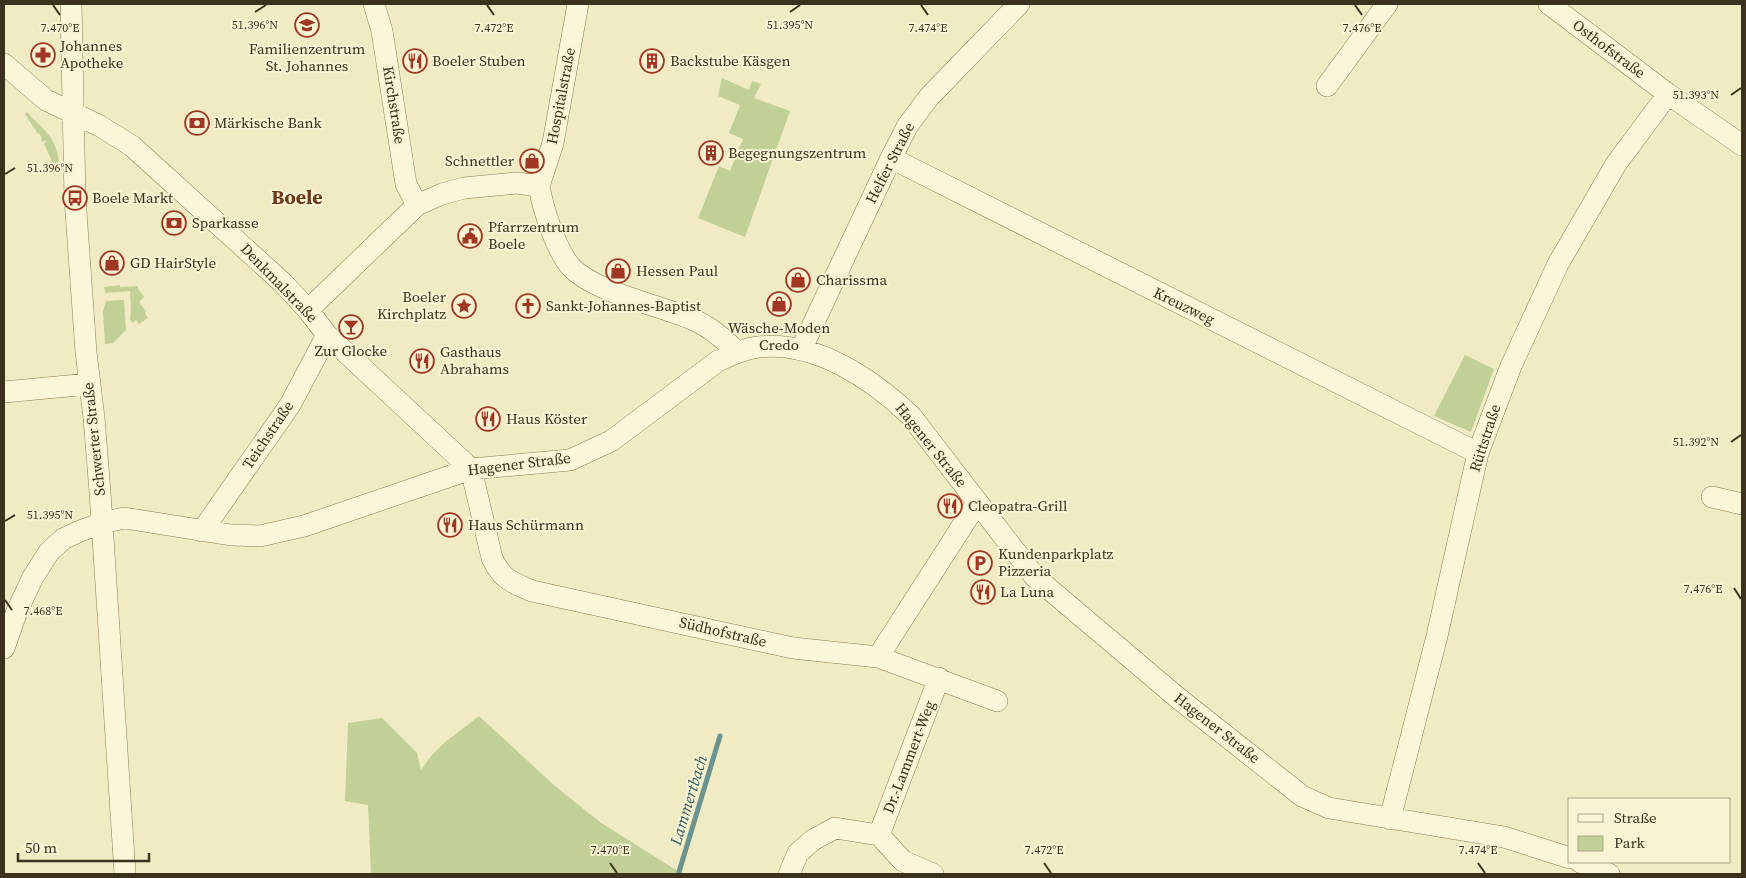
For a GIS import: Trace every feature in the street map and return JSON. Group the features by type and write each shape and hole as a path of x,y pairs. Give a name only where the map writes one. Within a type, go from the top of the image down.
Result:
{"street":[{"name":"Schwerter Straße","path":"71,4 75,198 102,523 125,874"},
{"name":"Kirchstraße","path":"374,4 382,31 406,184 417,205"},
{"name":"Hospitalstraße","path":"539,186 553,143 578,4"},
{"name":"Helfer Straße","path":"801,350 908,125 929,97 1019,4"},
{"path":"1327,86 1387,4"},
{"name":"Osthofstraße","path":"1549,4 1668,94 1742,145"},
{"name":"Denkmalstraße","path":"4,64 46,100 100,126 132,146 240,243 308,310 327,335 471,469"},
{"name":"Rüttstraße","path":"1390,818 1437,636 1478,453 1511,366 1558,264 1616,164 1668,94"},
{"name":"Kreuzweg","path":"891,158 1478,453"},
{"path":"308,310 417,205 442,194 464,188 517,183 539,186 546,216 566,261 576,272 588,280 614,291 698,322 719,335 737,352"},
{"name":"Teichstraße","path":"202,531 290,405 327,335"},
{"name":"Hagener Straße","path":"4,648 17,610 33,577 49,552 63,539 102,523 124,518 231,535 260,536 359,508 471,469 570,460 611,441 718,361 737,352 756,347 779,347 801,350 830,360 856,374 891,397 911,416 1035,577 1178,698 1302,796 1329,808 1504,837 1568,857"},
{"path":"4,392 89,384"},
{"name":"Südhofstraße","path":"471,469 492,558 506,580 532,591 793,648 878,657"},
{"path":"1712,497 1742,504"},
{"path":"978,503 878,657 998,701"},
{"name":"Dr.-Lammert-Weg","path":"879,835 939,678"},
{"path":"789,874 798,853 813,840 835,828 879,835 903,861 933,874"},
{"path":"1582,863 1608,874"}],"green space":[{"path":"722,78 749,90 752,81 761,84 754,98 790,111 745,237 698,218 719,166 730,171 743,139 729,133 740,105 718,96"},
{"path":"27,112 50,136 54,143 60,170 56,170 44,144 45,140 43,142 41,140 39,133 25,114"},
{"path":"120,285 120,287 138,286 144,297 139,302 146,311 145,313 148,318 139,324 136,320 133,323 130,320 130,291 105,293 104,287"},
{"path":"124,300 126,330 113,343 105,344 103,312 106,301"},
{"path":"1465,355 1494,369 1471,432 1434,416"},
{"path":"479,716 555,786 600,822 679,872 688,874 371,874 368,805 345,801 348,723 382,718 417,753 421,770 444,743"}],"waterway":[{"name":"Lammertbach","path":"679,872 720,736"}],"place":[{"name":"Familienzentrum St. Johannes","path":"307,25"},
{"name":"Johannes Apotheke","path":"43,55"},
{"name":"Boeler Stuben","path":"415,61"},
{"name":"Backstube Käsgen","path":"652,61"},
{"name":"Märkische Bank","path":"197,123"},
{"name":"Begegnungszentrum","path":"711,153"},
{"name":"Schnettler","path":"532,161"},
{"name":"Boele Markt","path":"75,198"},
{"name":"Sparkasse","path":"174,223"},
{"name":"Pfarrzentrum Boele","path":"470,236"},
{"name":"GD HairStyle","path":"112,263"},
{"name":"Hessen Paul","path":"618,271"},
{"name":"Charissma","path":"798,280"},
{"name":"Wäsche-Moden Credo","path":"779,304"},
{"name":"Boeler Kirchplatz","path":"464,306"},
{"name":"Sankt-Johannes-Baptist","path":"528,306"},
{"name":"Zur Glocke","path":"351,327"},
{"name":"Gasthaus Abrahams","path":"422,361"},
{"name":"Haus Köster","path":"488,419"},
{"name":"Cleopatra-Grill","path":"950,506"},
{"name":"Haus Schürmann","path":"450,525"},
{"name":"Kundenparkplatz Pizzeria","path":"980,563"},
{"name":"La Luna","path":"983,592"}],"district":[{"name":"Boele","path":"297,197"}]}
